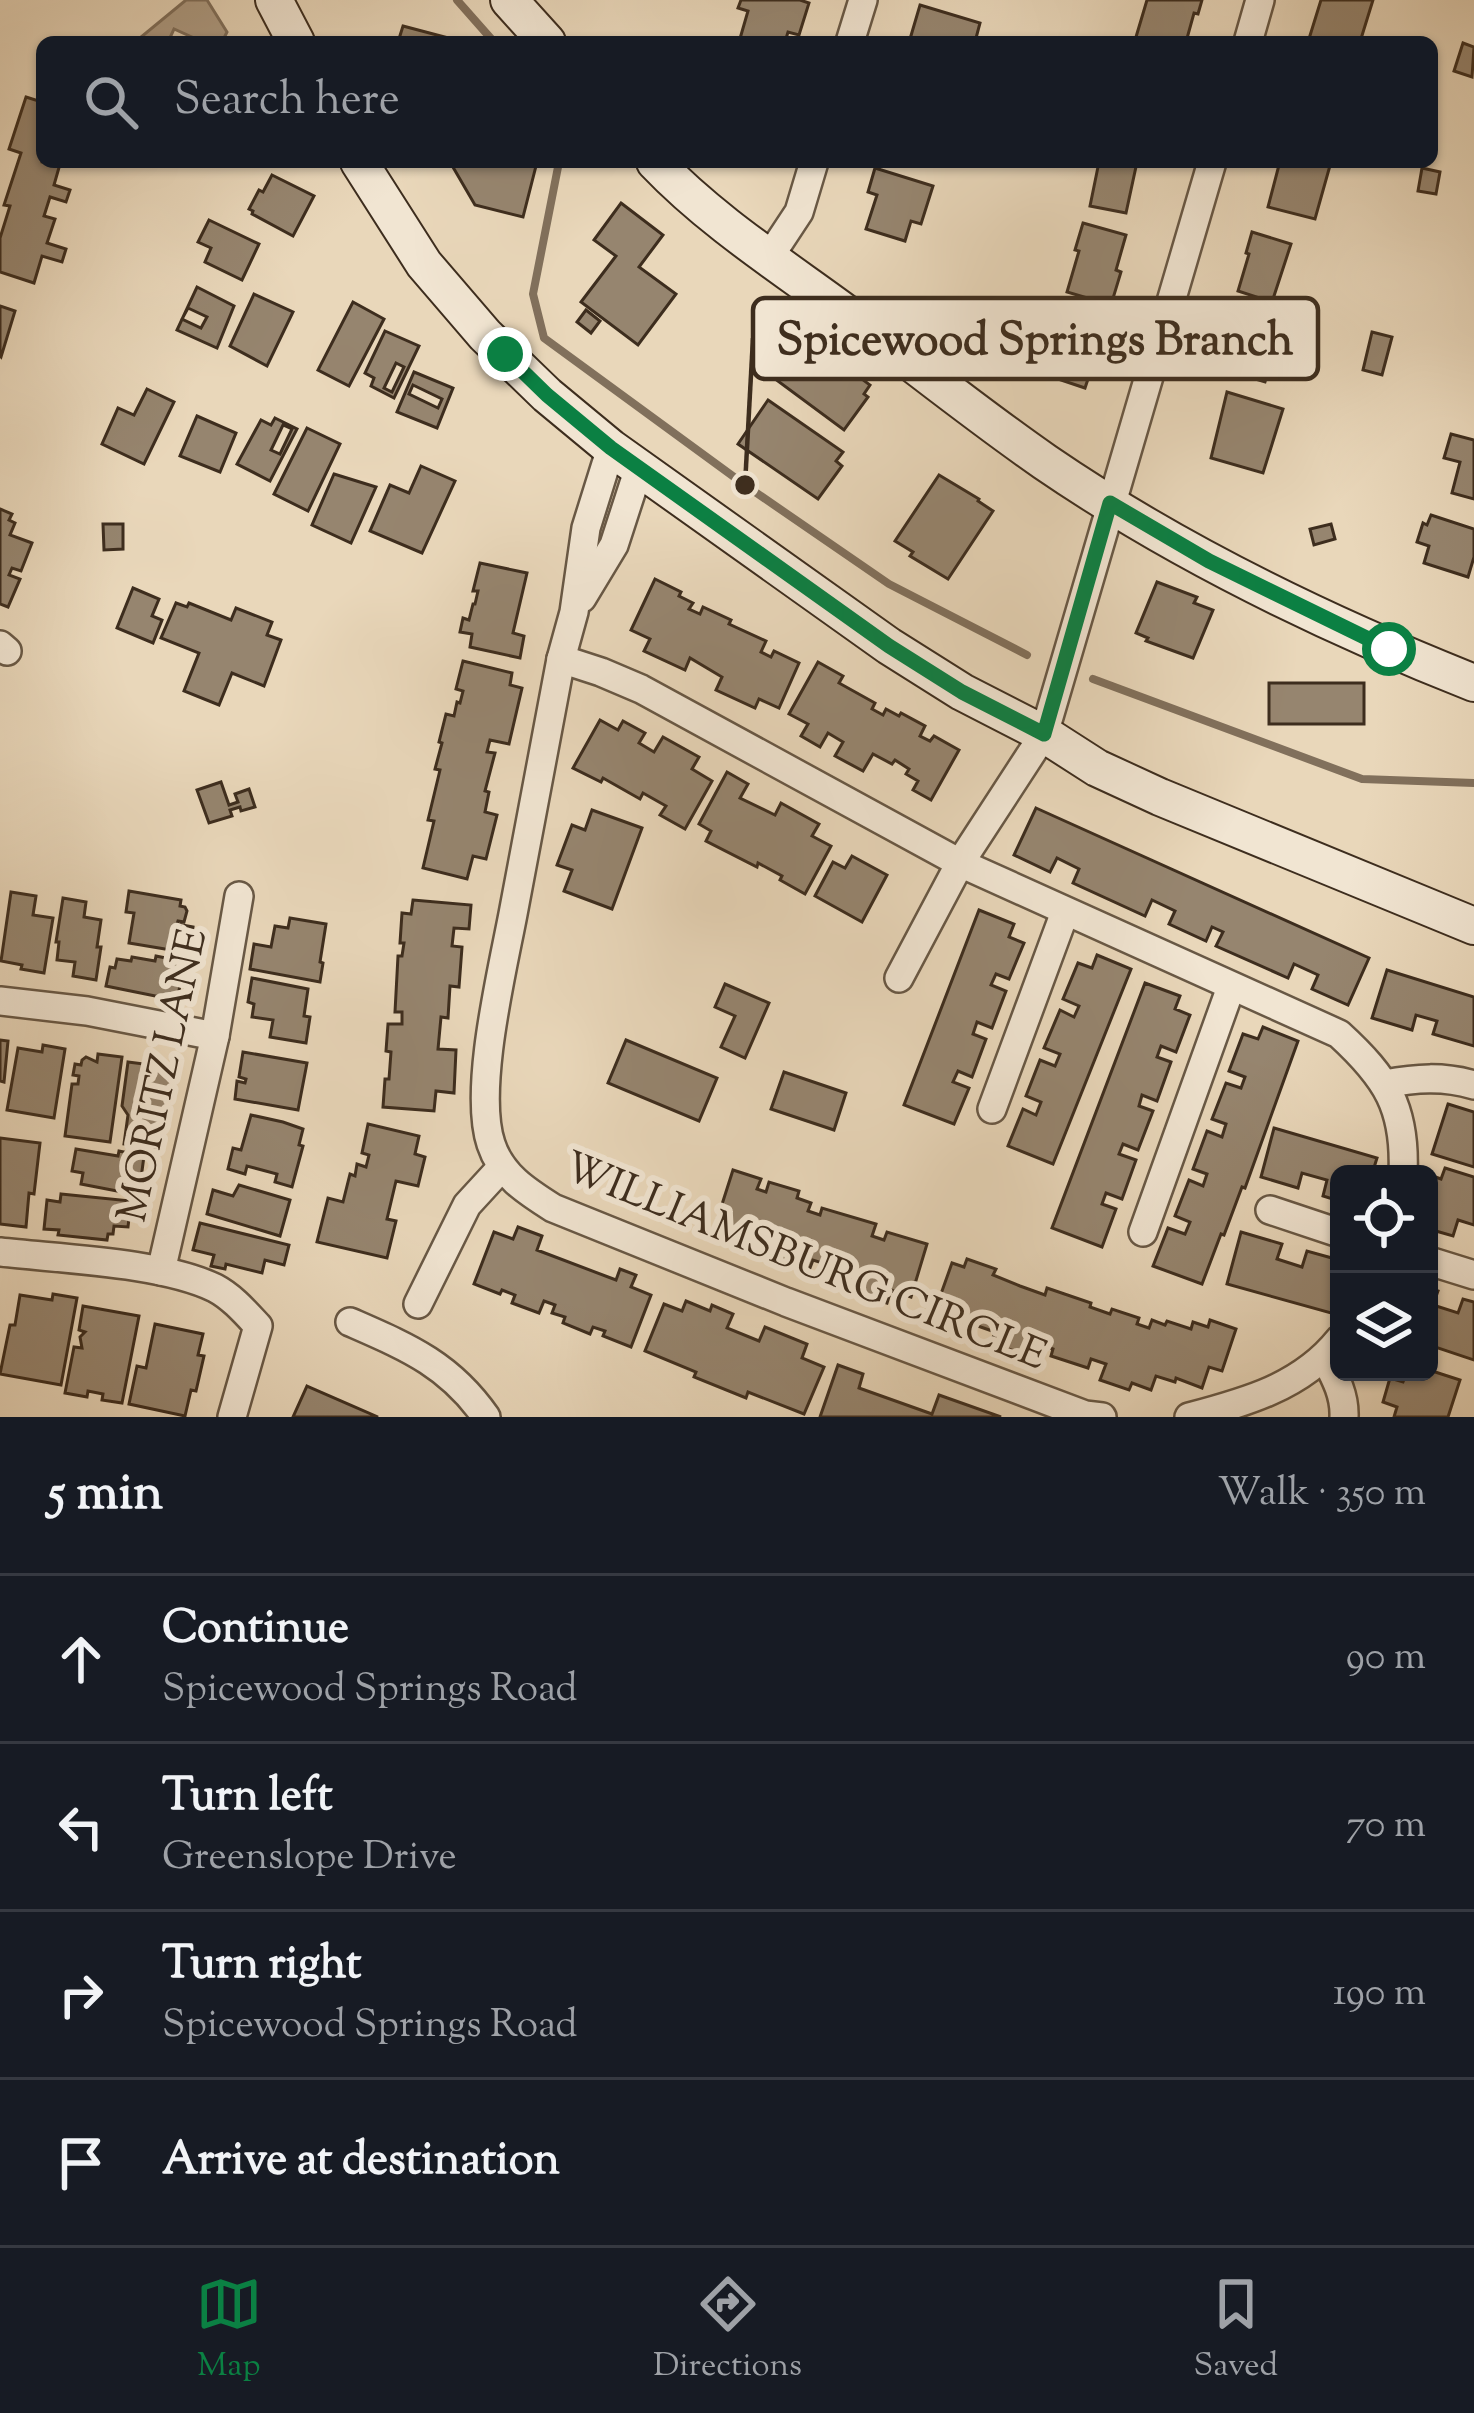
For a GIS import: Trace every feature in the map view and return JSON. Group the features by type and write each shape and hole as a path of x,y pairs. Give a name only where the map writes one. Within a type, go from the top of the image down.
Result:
{"main road":[{"path":"274,0 293,36"},
{"path":"509,0 542,36"},
{"path":"363,168 424,264 485,335 547,395 625,458 889,646 1097,768 1474,926"},
{"path":"661,168 770,256 1045,461 1110,503 1304,610 1474,683"}],"street":[{"path":"852,36 863,0"},
{"path":"1250,36 1260,0"},
{"path":"770,256 799,212 812,168"},
{"path":"898,978 960,863 1044,734 1210,168"},
{"name":"WILLIAMSBURG CIRCLE","path":"625,458 586,528 574,612 497,994 485,1089 490,1141 501,1168 554,1208 786,1302 1085,1415 1102,1417"},
{"path":"561,659 641,689 960,863 1339,1034 1385,1084 1405,1140 1404,1165"},
{"name":"MORITZ LANE","path":"161,1271 215,1036 239,896"},
{"path":"992,1109 1065,912"},
{"path":"1143,1232 1231,987"},
{"path":"0,1001 87,1011 215,1036"},
{"path":"1385,1084 1452,1078 1474,1085"},
{"path":"418,1304 467,1205 501,1168"},
{"path":"1270,1210 1330,1230"},
{"path":"0,1252 161,1271 214,1288 233,1300 258,1326 232,1417"},
{"path":"1438,1265 1474,1276"},
{"path":"350,1322 416,1351 471,1395 486,1417"},
{"path":"1189,1417 1293,1382 1330,1351"},
{"path":"1337,1381 1344,1417"}],"shaded area":[{"path":"186,0 207,0 227,32 225,36 190,36 174,29 171,36 142,36"}],"building":[{"path":"741,0 809,3 799,35 788,32 787,36 741,36 748,11 738,8"},
{"path":"1147,0 1202,0 1188,36 1136,36"},
{"path":"1321,0 1373,0 1362,36 1310,36"},
{"path":"920,5 980,23 977,36 911,36"},
{"path":"403,26 441,36 400,36"},
{"path":"1463,43 1474,47 1472,77 1454,71"},
{"path":"26,97 36,100 36,168 59,168 54,185 70,190 66,202 50,197 44,216 55,219 47,243 66,249 62,262 42,256 34,283 0,272 0,238 10,206 4,205 21,153 9,149"},
{"path":"453,168 535,168 523,217 475,205"},
{"path":"875,168 933,186 921,224 911,221 905,241 866,229 877,195 868,192"},
{"path":"1098,168 1136,168 1126,213 1090,206"},
{"path":"1278,168 1329,168 1315,219 1268,207"},
{"path":"1422,168 1440,172 1436,194 1418,191"},
{"path":"272,175 314,196 293,236 249,209"},
{"path":"621,203 663,235 639,267 676,294 638,345 581,302 616,256 594,240"},
{"path":"209,220 259,244 242,280 205,262 211,248 198,242"},
{"path":"1083,223 1126,235 1111,305 1067,292"},
{"path":"1252,232 1291,244 1272,302 1238,291"},
{"path":"197,287 234,306 217,348 177,330 182,319 201,328 207,317 188,308 183,318"},
{"path":"254,294 293,312 267,366 230,346"},
{"path":"1230,300 1284,315 1265,382 1211,366"},
{"path":"353,302 384,319 349,386 318,370"},
{"path":"0,306 15,311 1,357 0,356"},
{"path":"586,310 600,321 591,333 577,322"},
{"path":"1076,318 1105,328 1085,388 1061,380"},
{"path":"385,331 419,346 394,398 371,386 374,378 365,373","holes":["396,363 404,367 392,392 384,388"]},
{"path":"798,331 870,385 864,394 868,397 844,430 767,373"},
{"path":"1372,332 1392,337 1382,375 1363,370"},
{"path":"414,372 453,388 437,428 397,412","holes":["413,385 442,399 438,408 409,394"]},
{"path":"147,389 174,402 144,464 102,444 118,408 134,415"},
{"path":"1227,392 1283,409 1263,473 1211,458"},
{"path":"768,400 843,452 836,461 842,466 818,499 738,444"},
{"path":"197,416 236,433 220,472 180,456"},
{"path":"275,418 297,429 270,481 237,464 261,420 271,425","holes":["283,425 292,429 280,454 271,450"]},
{"path":"307,428 340,444 308,511 274,494"},
{"path":"1451,434 1474,440 1474,499 1452,493 1460,462 1444,458"},
{"path":"421,466 455,481 422,553 370,531 390,485 409,493"},
{"path":"334,474 376,487 351,543 312,525"},
{"path":"939,475 993,511 948,579 895,541"},
{"path":"0,509 12,514 9,520 15,523 10,535 32,543 21,571 12,568 9,575 20,579 8,607 0,604"},
{"path":"1431,515 1474,529 1468,577 1424,563 1429,546 1417,542"},
{"path":"103,524 123,524 123,549 104,550"},
{"path":"1331,524 1335,539 1314,545 1310,529"},
{"path":"480,563 527,573 513,633 524,636 520,658 470,647 472,634 460,632 463,618 469,620 475,604"},
{"path":"655,579 681,592 679,596 693,603 689,609 700,614 703,607 766,641 761,652 771,657 774,651 799,663 779,708 759,699 755,708 716,690 722,677 690,658 685,670 644,651 650,639 631,630"},
{"path":"1157,582 1197,597 1194,603 1213,610 1193,658 1136,633"},
{"path":"133,588 159,599 152,616 162,620 153,643 117,628"},
{"path":"176,603 187,607 189,603 231,620 236,608 272,622 267,635 281,640 264,686 232,673 219,705 184,691 199,653 161,638"},
{"path":"463,661 512,673 510,685 522,688 509,744 490,740 487,752 495,753 485,812 497,815 486,859 473,856 467,879 423,868 434,821 428,820 440,770 435,769 439,742 446,714 454,716 460,703 463,691 456,689"},
{"path":"818,662 843,676 839,683 875,703 872,709 883,715 886,709 901,713 925,726 920,736 930,741 934,736 959,750 931,800 913,790 918,781 895,760 892,764 873,754 863,771 835,756 843,742 828,733 820,747 801,736 808,724 789,714"},
{"path":"1269,683 1364,683 1364,724 1269,724"},
{"path":"600,720 618,730 623,721 645,733 639,743 654,752 663,737 699,757 692,769 712,781 685,829 660,815 666,806 643,793 640,799 573,768"},
{"path":"727,772 748,784 740,798 775,815 781,803 819,824 812,836 831,846 805,894 758,863 757,867 706,841 711,831 699,824"},
{"path":"221,782 229,805 238,802 235,794 249,789 255,807 230,810 232,816 209,823 197,790"},
{"path":"1036,808 1369,958 1348,1005 1312,989 1318,975 1294,964 1288,978 1216,946 1223,932 1212,927 1206,941 1169,924 1175,911 1152,900 1145,916 1073,883 1079,869 1057,858 1050,872 1014,855"},
{"path":"592,810 642,828 612,909 564,891 572,870 557,865 572,825 585,830"},
{"path":"852,856 887,875 862,922 815,896 833,862 845,868"},
{"path":"129,891 181,900 180,906 187,911 184,922 177,924 193,927 189,953 129,943 134,913 126,912"},
{"path":"11,892 36,896 33,915 53,918 44,973 1,961"},
{"path":"63,898 86,902 84,917 101,920 96,980 73,976 75,962 57,960"},
{"path":"413,900 471,905 469,929 454,928 452,946 462,947 459,987 450,986 448,1018 441,1017 438,1049 456,1050 454,1093 436,1091 434,1111 383,1107 391,1052 386,1051 388,1024 402,1024 402,1012 395,1012 398,956 402,956 404,943 400,943 402,913 411,914"},
{"path":"979,910 1014,924 1009,937 1024,943 1009,979 996,974 991,985 1006,991 992,1028 977,1022 973,1034 986,1039 972,1077 958,1071 953,1082 969,1088 954,1124 904,1105"},
{"path":"290,918 326,924 320,982 250,969 254,944 271,947 275,926 288,928"},
{"path":"1097,955 1131,969 1053,1164 1008,1146 1023,1109 1036,1115 1041,1102 1026,1096 1040,1060 1055,1066 1060,1054 1044,1048 1060,1010 1074,1017 1079,1006 1063,999 1078,963 1092,968"},
{"path":"156,956 190,963 185,987 180,986 178,994 171,993 170,999 106,986 117,959 155,961"},
{"path":"1387,970 1474,997 1474,1046 1433,1034 1437,1021 1416,1015 1412,1030 1372,1018"},
{"path":"252,978 308,989 306,1043 270,1037 273,1020 252,1017 254,1004 248,1002"},
{"path":"1145,983 1180,996 1175,1009 1190,1015 1176,1052 1161,1046 1157,1057 1171,1062 1157,1101 1142,1095 1139,1106 1153,1111 1138,1150 1123,1144 1119,1154 1136,1160 1122,1199 1106,1193 1102,1204 1116,1209 1102,1247 1052,1228"},
{"path":"725,984 769,1003 745,1058 721,1047 735,1016 715,1007"},
{"path":"1263,1027 1298,1041 1245,1188 1202,1284 1153,1266 1168,1228 1185,1234 1190,1222 1175,1216 1189,1180 1203,1186 1207,1174 1193,1169 1207,1131 1222,1137 1226,1124 1212,1119 1226,1083 1241,1088 1245,1077 1229,1071 1243,1034 1258,1039"},
{"path":"0,1040 8,1041 4,1082 0,1081"},
{"path":"626,1040 717,1078 699,1121 608,1083"},
{"path":"43,1045 65,1049 54,1118 7,1110 18,1048 42,1052"},
{"path":"243,1052 307,1063 298,1110 235,1099 237,1081 245,1083 246,1079 239,1077"},
{"path":"98,1054 122,1057 110,1142 65,1136 72,1084 78,1084 79,1076 73,1075 75,1064 81,1065 86,1057 97,1062"},
{"path":"128,1062 174,1074 168,1126 159,1125 156,1148 124,1144 128,1115 122,1106"},
{"path":"784,1072 846,1093 834,1130 771,1109"},
{"path":"1448,1104 1474,1112 1474,1167 1432,1154"},
{"path":"251,1115 303,1129 292,1187 275,1182 277,1174 247,1166 245,1174 228,1169 233,1148 241,1150"},
{"path":"368,1124 419,1136 415,1154 425,1157 418,1186 396,1181 387,1219 396,1221 387,1258 317,1242 328,1198 343,1202 350,1174 355,1176 357,1164 366,1167 369,1155 362,1153"},
{"path":"1274,1128 1377,1158 1375,1165 1330,1165 1330,1198 1323,1196 1327,1180 1302,1173 1298,1188 1261,1177"},
{"path":"0,1138 40,1143 26,1227 0,1224"},
{"path":"76,1149 144,1156 140,1186 119,1183 117,1191 81,1184 83,1173 72,1171"},
{"path":"1445,1168 1474,1177 1474,1225 1458,1220 1453,1236 1438,1232"},
{"path":"733,1170 761,1179 757,1189 766,1192 769,1182 799,1191 797,1198 811,1203 808,1211 820,1215 822,1208 876,1224 872,1236 884,1240 887,1232 927,1244 911,1297 891,1290 887,1303 846,1290 851,1272 813,1260 810,1268 767,1255 771,1244 716,1223"},
{"path":"239,1185 290,1200 280,1236 207,1214 213,1190 233,1196"},
{"path":"61,1194 131,1201 128,1227 114,1226 107,1240 44,1229 47,1200 60,1202"},
{"path":"200,1223 289,1245 284,1265 265,1260 262,1273 226,1264 225,1269 211,1266 214,1255 193,1250"},
{"path":"518,1227 542,1236 537,1250 616,1280 620,1269 636,1275 631,1287 651,1295 631,1347 603,1336 605,1331 593,1327 590,1334 563,1323 565,1317 552,1313 555,1305 544,1301 539,1313 512,1303 515,1295 474,1284 494,1232 513,1239"},
{"path":"1241,1232 1282,1244 1277,1259 1302,1267 1307,1251 1330,1257 1330,1313 1227,1284"},
{"path":"967,1259 996,1269 993,1275 1020,1286 1045,1295 1047,1288 1110,1314 1112,1309 1139,1318 1137,1324 1149,1328 1152,1320 1191,1329 1193,1322 1208,1327 1210,1320 1236,1329 1222,1371 1209,1367 1202,1388 1156,1376 1151,1390 1132,1383 1129,1390 1100,1380 1106,1364 1091,1359 1088,1368 1051,1356 1053,1349 1037,1343 1032,1357 991,1343 995,1332 962,1314 957,1328 932,1319 952,1263 964,1267"},
{"path":"53,1294 77,1298 61,1385 0,1374 20,1295 52,1300"},
{"path":"1463,1299 1474,1302 1474,1360 1438,1348 1438,1307 1458,1313"},
{"path":"686,1301 733,1314 727,1328 759,1341 765,1327 807,1344 802,1358 824,1367 804,1414 748,1392 746,1398 645,1351 664,1304 682,1311"},
{"path":"83,1306 139,1316 122,1403 102,1400 103,1394 88,1391 87,1397 65,1393 74,1347 82,1348"},
{"path":"155,1324 203,1334 198,1355 204,1356 185,1416 129,1404 137,1366 146,1368"},
{"path":"838,1365 863,1374 859,1388 932,1414 939,1395 1001,1417 820,1417"},
{"path":"1438,1373 1460,1380 1448,1417 1394,1417 1397,1407 1383,1402 1389,1381 1438,1381"},
{"path":"307,1386 346,1403 378,1417 293,1417"}],"waterway":[{"path":"457,0 489,36"},
{"path":"558,168 533,294 544,338 889,584 1027,655"},
{"path":"1093,679 1362,779 1474,783"}],"place":[{"name":"Spicewood Springs Branch","path":"745,485"}],"route":[{"path":"505,354 611,448 889,646 962,692 1044,734 1110,503 1209,561 1389,649"}]}
